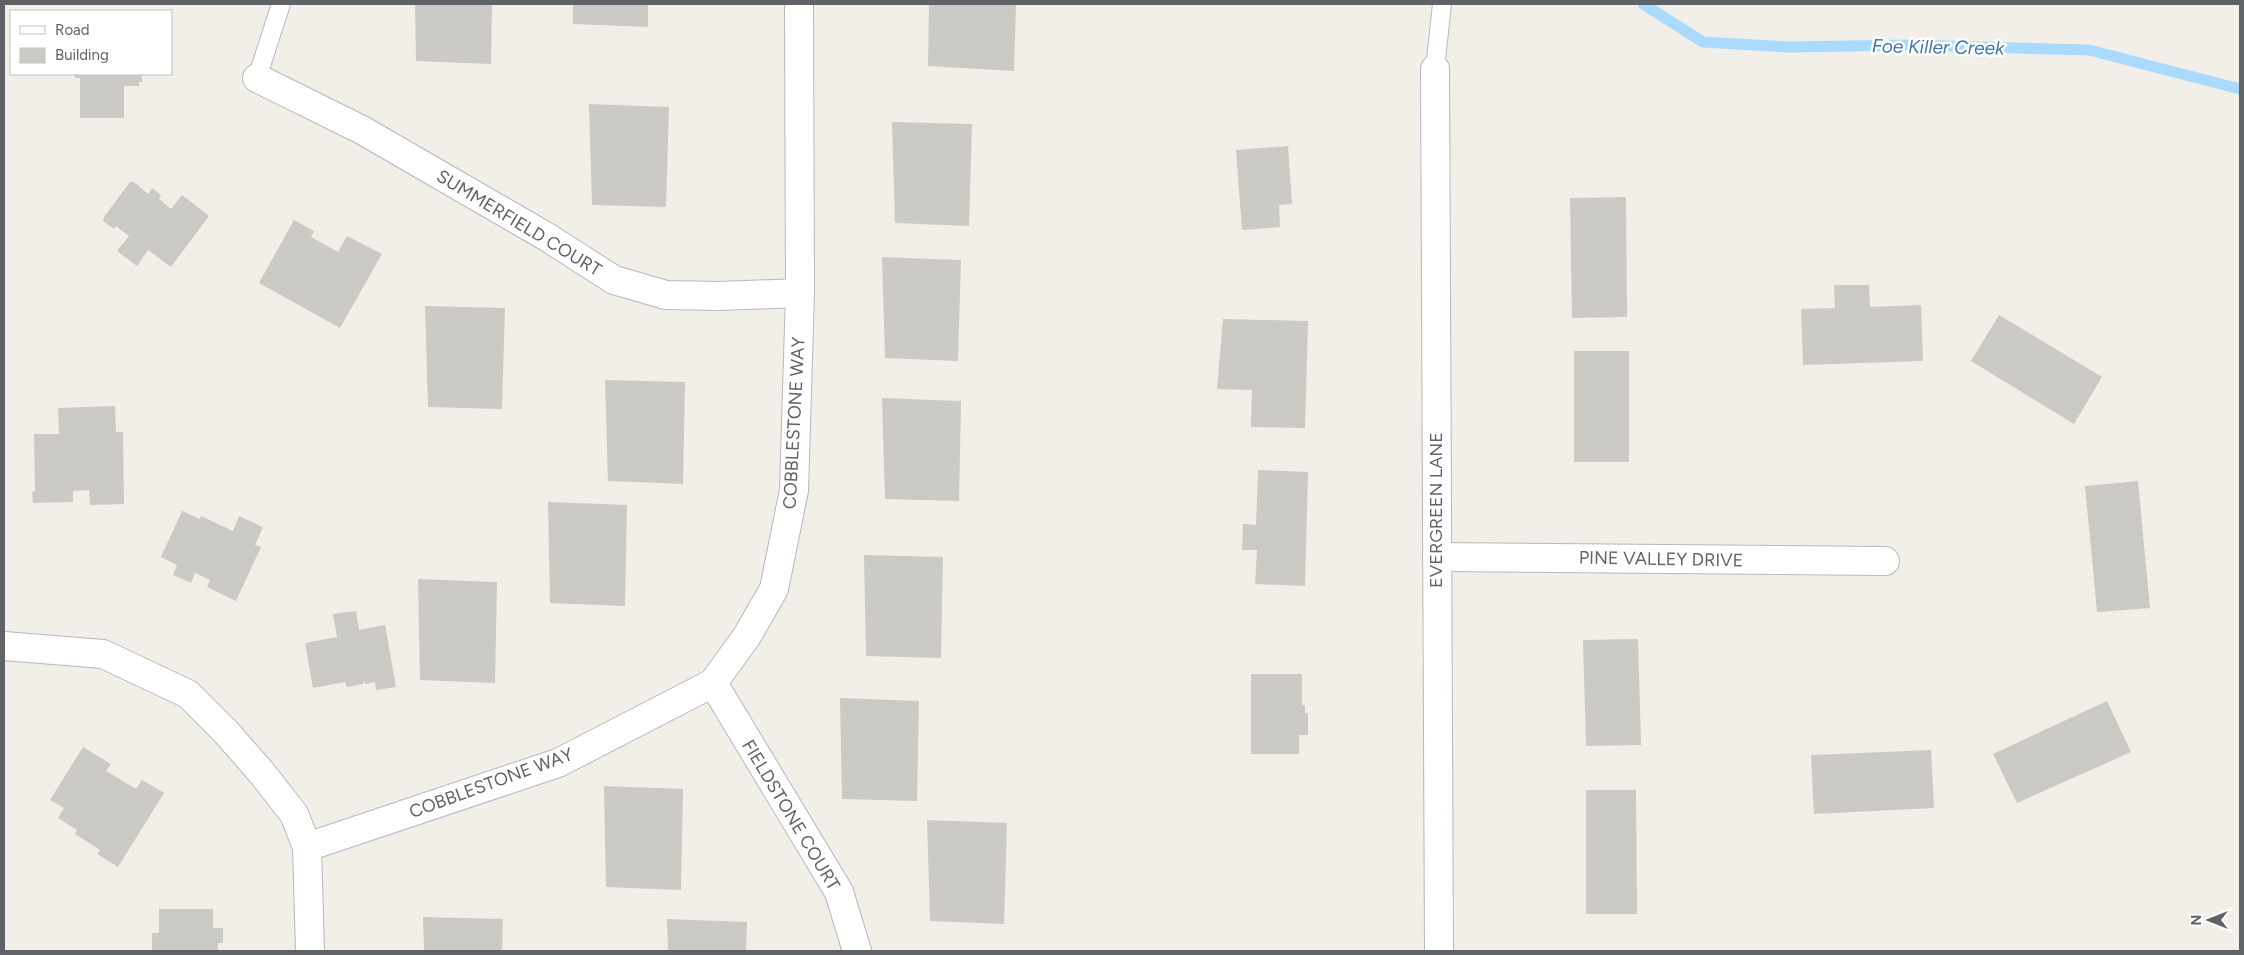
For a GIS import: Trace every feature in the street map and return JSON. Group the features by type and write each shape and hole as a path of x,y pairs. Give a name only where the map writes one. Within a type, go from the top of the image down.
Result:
{"street":[{"name":"COBBLESTONE WAY","path":"307,847 558,763 713,683 747,636 774,589 794,490 800,293 799,4"},
{"name":"EVERGREEN LANE","path":"1435,69 1439,951"},
{"name":"SUMMERFIELD COURT","path":"257,78 362,130 547,238 614,280 666,294 719,296 800,293"},
{"name":"PINE VALLEY DRIVE","path":"1437,557 1885,561"},
{"path":"4,646 104,654 188,694 262,772 294,814 307,847 310,951"},
{"name":"FIELDSTONE COURT","path":"713,683 839,892 858,951"}],"lane":[{"path":"257,78 281,4"},
{"path":"1435,69 1442,4"}],"building":[{"path":"415,4 492,4 491,64 416,61"},
{"path":"573,4 648,4 648,27 573,24"},
{"path":"929,4 1016,4 1014,71 928,66"},
{"path":"75,75 142,75 142,82 139,82 139,86 124,86 124,118 80,118 80,78 75,78"},
{"path":"589,104 669,107 666,207 592,205"},
{"path":"892,122 972,124 969,226 895,223"},
{"path":"1288,146 1292,204 1279,205 1280,227 1242,230 1236,150"},
{"path":"130,182 134,182 148,194 152,188 161,195 159,199 171,209 182,195 209,216 171,267 148,250 137,266 117,251 129,236 116,226 114,229 103,221"},
{"path":"1626,197 1627,317 1572,318 1570,198"},
{"path":"294,220 314,231 311,237 338,252 347,236 382,254 340,328 259,283"},
{"path":"882,257 961,260 958,361 885,358"},
{"path":"1834,285 1869,285 1870,307 1921,305 1923,361 1803,365 1801,309 1835,308"},
{"path":"425,306 505,308 502,409 428,407"},
{"path":"1999,315 2102,377 2074,424 1971,361"},
{"path":"1223,319 1308,321 1305,428 1251,427 1252,390 1217,389"},
{"path":"1574,351 1629,351 1629,462 1574,462"},
{"path":"605,380 685,382 683,484 608,481"},
{"path":"882,398 961,401 959,501 885,499"},
{"path":"115,406 116,432 123,432 124,504 90,505 89,490 73,491 73,502 33,503 32,492 35,491 34,434 59,434 58,408"},
{"path":"1258,470 1308,472 1305,586 1255,584 1257,550 1242,550 1243,524 1256,525"},
{"path":"2138,481 2150,608 2097,612 2085,486"},
{"path":"548,502 627,505 625,606 550,603"},
{"path":"182,511 200,519 201,516 233,531 239,516 263,527 255,545 261,547 236,601 207,587 210,580 195,573 191,583 173,575 177,565 161,557"},
{"path":"864,555 943,557 941,658 866,656"},
{"path":"418,579 497,582 495,683 420,680"},
{"path":"356,611 359,630 385,625 396,687 376,690 375,682 365,684 365,680 363,684 347,687 345,682 313,688 305,643 337,637 333,614"},
{"path":"1638,639 1641,745 1586,746 1583,640"},
{"path":"1251,674 1302,674 1302,705 1305,705 1305,713 1308,713 1308,735 1299,735 1299,754 1251,754"},
{"path":"840,698 919,701 917,801 842,799"},
{"path":"2107,701 2131,752 2017,803 1993,754"},
{"path":"83,747 111,764 106,771 136,789 142,780 164,793 118,867 97,854 100,850 75,834 77,830 58,818 64,808 50,800"},
{"path":"1931,750 1934,808 1814,814 1811,755"},
{"path":"604,786 683,789 681,890 606,887"},
{"path":"1586,790 1636,790 1637,914 1586,914"},
{"path":"927,820 1007,823 1004,924 930,921"},
{"path":"159,909 213,909 213,928 223,928 223,943 218,943 218,951 152,951 152,933 159,933"},
{"path":"423,917 503,919 502,951 424,951"},
{"path":"667,919 747,922 746,951 668,951"}],"waterway":[{"name":"Foe Killer Creek","path":"1643,4 1703,42 1788,47 1912,45 2089,50 2240,89"}]}
